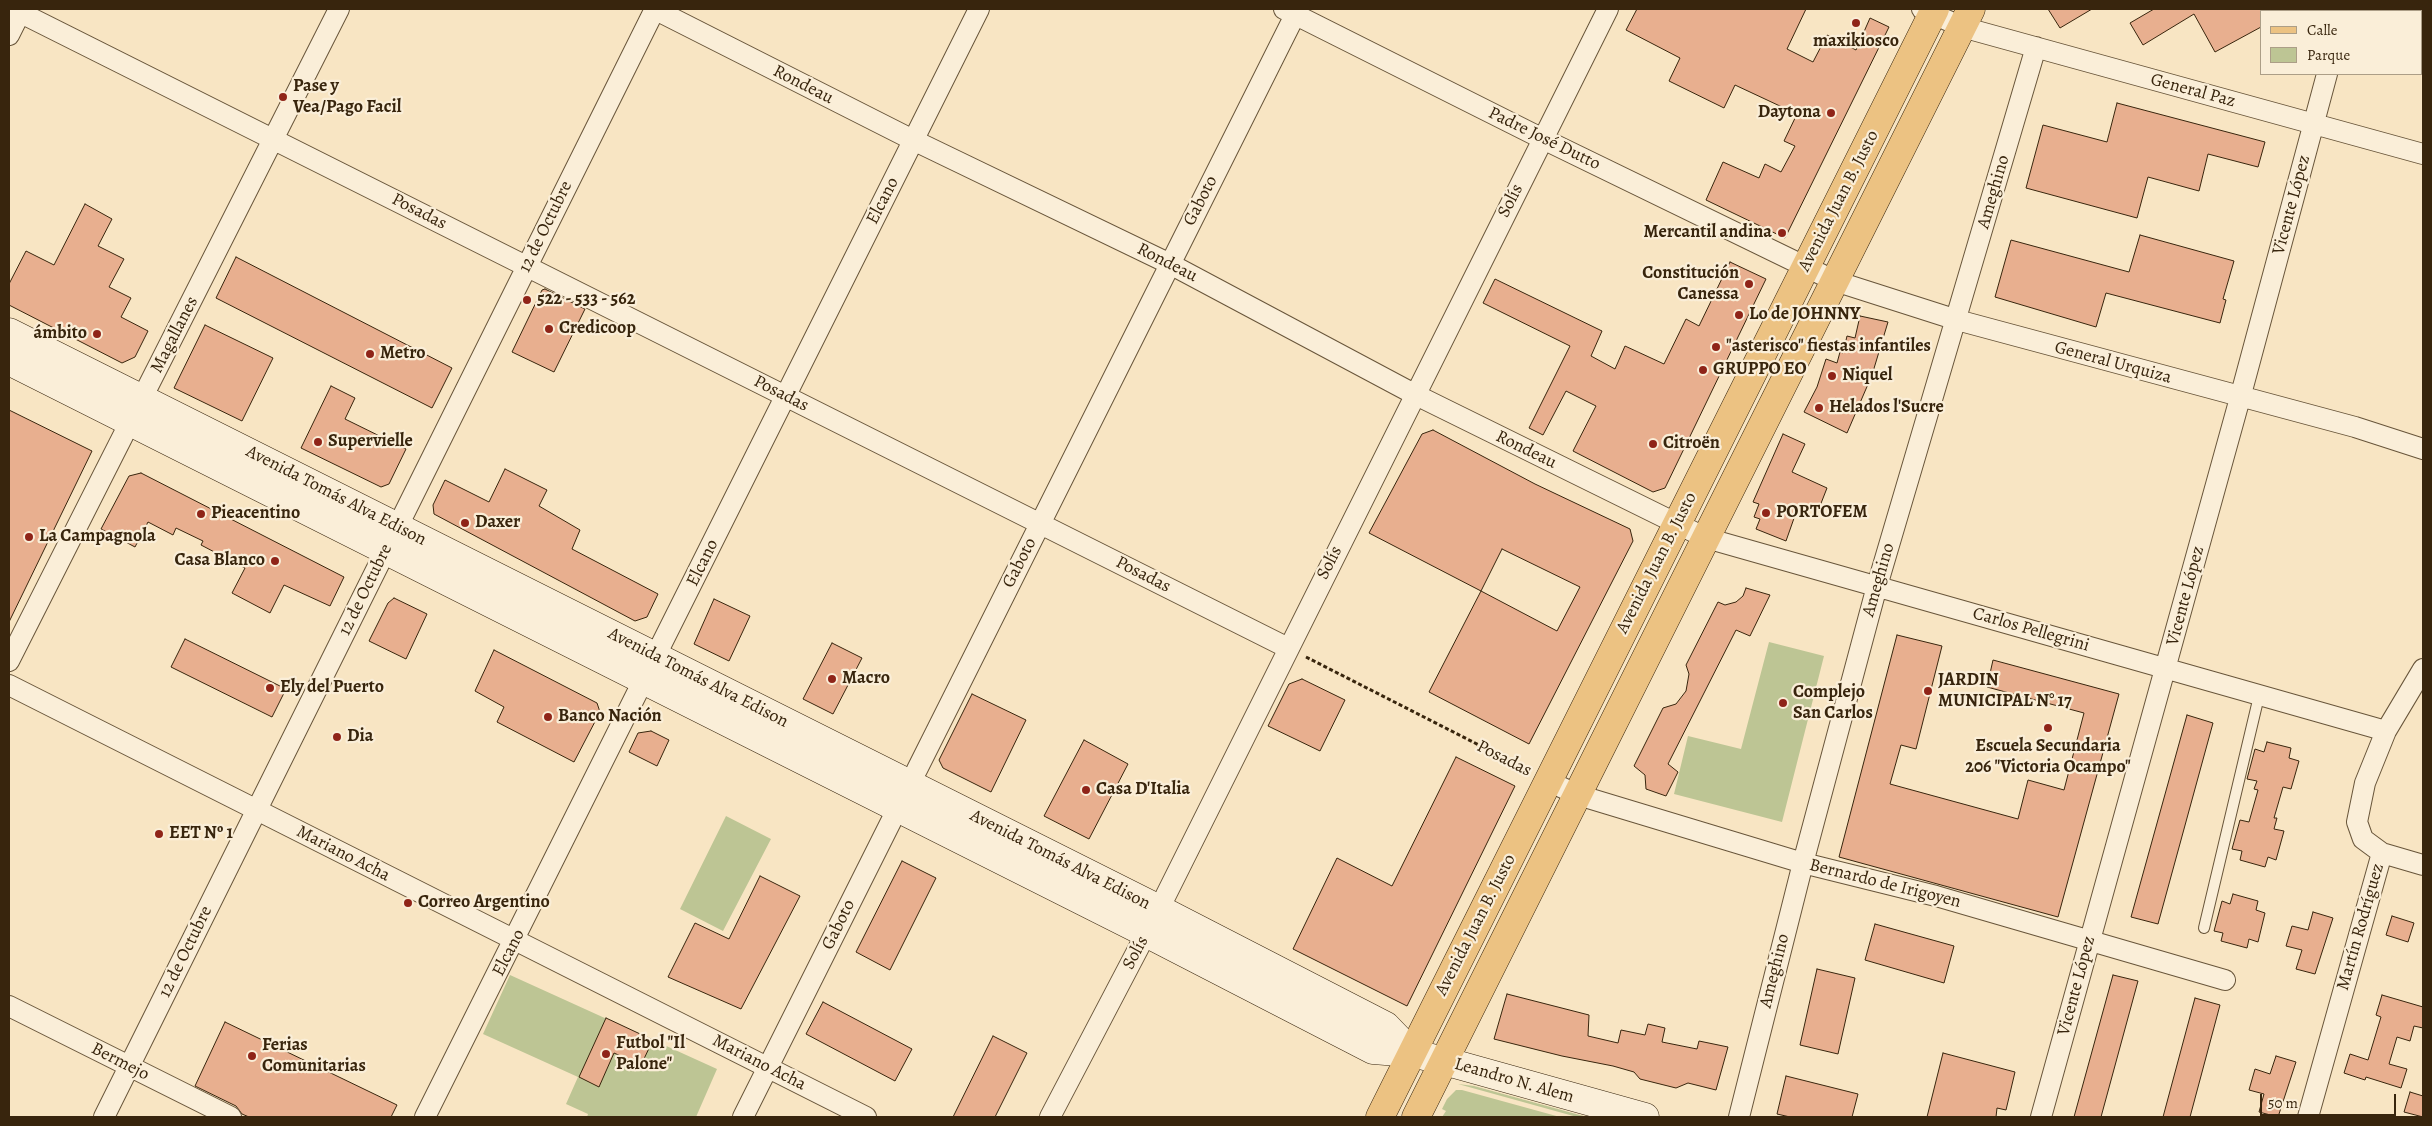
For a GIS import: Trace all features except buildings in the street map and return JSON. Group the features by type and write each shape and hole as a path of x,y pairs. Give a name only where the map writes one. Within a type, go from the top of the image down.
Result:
{"main road":[{"name":"Avenida Juan B. Justo","path":"1380,1117 1806,267 1930,10"},
{"name":"Avenida Juan B. Justo","path":"1416,1117 1967,18"},
{"name":"Avenida Tomás Alva Edison","path":"9,332 137,411 385,551 1146,933 1373,1050"},
{"name":"Avenida Tomás Alva Edison","path":"9,361 137,411 397,527 1158,909 1386,1026 1412,1053"},
{"name":"Leandro N. Alem","path":"1373,1050 1412,1053 1646,1117"}],"street":[{"name":"Magallanes","path":"9,661 339,9"},
{"name":"Rondeau","path":"655,9 913,140 1170,264 1414,394 1677,524"},
{"name":"12 de Octubre","path":"104,1117 655,9"},
{"name":"Elcano","path":"425,1117 515,941 979,9"},
{"name":"Solís","path":"1050,1117 1146,933 1608,9"},
{"name":"Posadas","path":"18,10 1288,648"},
{"path":"9,35 18,10"},
{"name":"General Paz","path":"1930,10 1967,18 2036,47 2423,154"},
{"name":"Padre José Dutto","path":"1292,11 1543,139 1806,267"},
{"name":"Gaboto","path":"743,1117 1170,264 1292,11"},
{"name":"Ameghino","path":"1739,1117 1803,863 1877,586 2036,47"},
{"name":"Vicente López","path":"2041,1117 2240,398 2327,75"},
{"name":"General Urquiza","path":"1806,267 1835,281 1957,320 2240,398 2354,427 2423,449"},
{"name":"Carlos Pellegrini","path":"1677,524 1706,538 2386,731"},
{"name":"Martín Rodríguez","path":"2308,1117 2382,853 2363,839 2357,822 2365,783 2386,731 2423,669"},
{"name":"Mariano Acha","path":"9,685 866,1117"},
{"name":"Bernardo de Irigoyen","path":"1548,781 1578,795 1803,863 1936,896 2224,980"},
{"path":"2382,853 2423,865"},
{"name":"Bermejo","path":"9,1006 231,1117"}],"lane":[{"path":"2204,928 2259,696"}],"path":[{"name":"Posadas","path":"1288,648 1548,781"}],"green space":[{"path":"1769,642 1824,656 1782,822 1674,794 1688,736 1741,749"},
{"path":"726,816 771,839 723,931 680,909"},
{"name":"Futbol \"Il Palone\"","path":"510,975 717,1069 696,1117 587,1117 588,1114 566,1104 578,1077 483,1034"},
{"path":"1458,1084 1474,1086 1587,1117 1577,1117"},
{"path":"1456,1090 1462,1090 1560,1117 1442,1117 1446,1111 1442,1109 1447,1099"}],"place":[{"name":"maxikiosco","path":"1856,23"},
{"name":"Pase y Vea/Pago Facil","path":"283,97"},
{"name":"Daytona","path":"1831,113"},
{"name":"Mercantil andina","path":"1782,233"},
{"name":"Constitución Canessa","path":"1749,284"},
{"name":"522 - 533 - 562","path":"527,300"},
{"name":"Lo de JOHNNY","path":"1739,315"},
{"name":"Credicoop","path":"549,329"},
{"name":"ámbito","path":"97,334"},
{"name":"\"asterisco\" fiestas infantiles","path":"1716,347"},
{"name":"Metro","path":"370,354"},
{"name":"GRUPPO EO","path":"1703,370"},
{"name":"Niquel","path":"1832,376"},
{"name":"Helados l'Sucre","path":"1819,408"},
{"name":"Supervielle","path":"318,442"},
{"name":"Citroën","path":"1653,444"},
{"name":"PORTOFEM","path":"1766,513"},
{"name":"Pieacentino","path":"201,514"},
{"name":"Daxer","path":"465,523"},
{"name":"La Campagnola","path":"29,537"},
{"name":"Casa Blanco","path":"275,561"},
{"name":"Macro","path":"832,679"},
{"name":"Ely del Puerto","path":"270,688"},
{"name":"JARDIN MUNICIPAL N° 17","path":"1928,691"},
{"name":"Complejo San Carlos","path":"1783,703"},
{"name":"Banco Nación","path":"548,717"},
{"name":"Escuela Secundaria 206 \"Victoria Ocampo\"","path":"2048,728"},
{"name":"Dia","path":"337,737"},
{"name":"Casa D'Italia","path":"1086,790"},
{"name":"EET Nº 1","path":"159,834"},
{"name":"Correo Argentino","path":"408,903"},
{"name":"Futbol \"Il Palone\"","path":"606,1054"},
{"name":"Ferias Comunitarias","path":"252,1056"}]}
